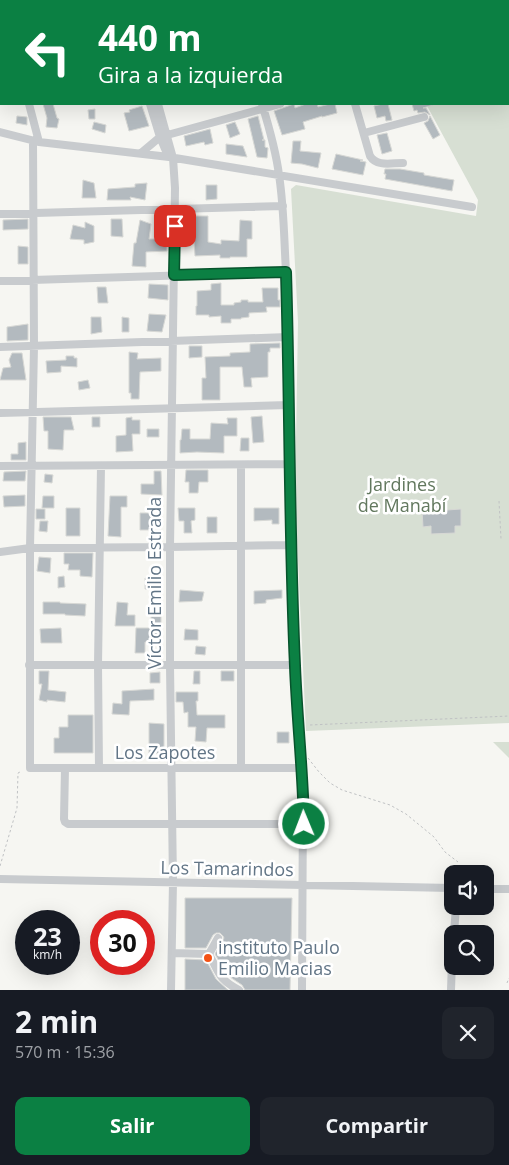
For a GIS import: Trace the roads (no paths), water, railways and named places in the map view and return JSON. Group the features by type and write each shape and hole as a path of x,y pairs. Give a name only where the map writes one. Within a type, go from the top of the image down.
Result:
{"street":[{"path":"29,105 36,142 34,346 27,548 29,665 295,666"},
{"path":"150,105 163,136"},
{"path":"158,105 163,136"},
{"path":"355,105 370,156 373,160 378,164 403,163"},
{"path":"141,153 163,136 263,106 276,153 283,206 286,272 295,666 304,791 302,990"},
{"path":"364,133 424,117"},
{"path":"0,132 36,142 141,153 472,207"},
{"name":"Víctor Emilio Estrada","path":"163,136 175,176 170,547 173,882 171,990"},
{"path":"0,214 283,206"},
{"path":"0,281 286,272"},
{"path":"0,347 288,337"},
{"path":"0,413 288,406"},
{"path":"0,466 289,464"},
{"path":"240,465 241,768"},
{"path":"99,768 98,665 101,466"},
{"path":"0,552 27,548 291,545"},
{"name":"Los Zapotes","path":"29,665 30,768 301,768"},
{"path":"65,768 64,819 68,824 304,824"},
{"name":"Los Tamarindos","path":"0,879 444,888"},
{"path":"494,889 509,889"},
{"path":"209,954 218,938"},
{"path":"172,953 209,954"},
{"path":"209,954 220,977 227,984 239,990"},
{"path":"451,990 452,975"}],"place":[{"name":"instituto Paulo Emilio Macias","path":"208,958"}],"park label":[{"name":"Jardines de Manabí","path":"402,495"}]}
